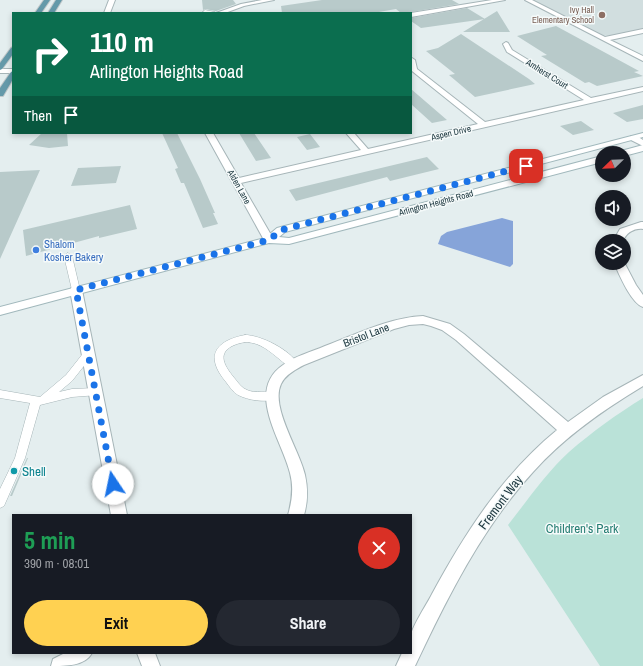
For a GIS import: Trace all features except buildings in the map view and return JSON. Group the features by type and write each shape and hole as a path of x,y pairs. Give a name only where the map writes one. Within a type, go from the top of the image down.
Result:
{"main road":[{"path":"39,12 47,0"},
{"path":"52,12 59,0"},
{"path":"0,68 12,50"},
{"path":"0,94 12,74"}],"street":[{"path":"107,12 112,0"},
{"path":"222,12 243,5 271,0"},
{"path":"412,15 502,0"},
{"path":"528,0 643,59"},
{"path":"603,39 643,31"},
{"name":"Amherst Court","path":"506,44 509,51 590,101"},
{"path":"412,60 414,70 484,125"},
{"path":"0,72 12,72"},
{"name":"Aspen Drive","path":"236,181 643,89"},
{"name":"Alden Lane","path":"210,134 269,240"},
{"path":"351,134 367,152"},
{"path":"638,137 643,144"},
{"name":"Arlington Heights Road","path":"269,240 281,230 638,137"},
{"path":"631,151 643,148"},
{"name":"Arlington Heights Road","path":"0,311 269,240 289,241 595,161"},
{"path":"621,234 624,230 642,224"},
{"path":"622,270 631,287 643,303"},
{"path":"76,290 118,514"},
{"name":"Bristol Lane","path":"271,396 273,386 278,376 293,364 397,323 428,321 446,327 568,430"},
{"name":"Fremont Way","path":"412,652 433,608 473,538 514,481 542,452 568,430 586,416 643,380"},
{"path":"271,396 275,413 297,472 301,489 299,508 296,514"},
{"path":"60,666 81,654"},
{"path":"146,654 151,666"},
{"name":"Fremont Way","path":"405,666 411,654"}],"lane":[{"path":"205,11 210,12"},
{"path":"68,256 76,290"},
{"path":"271,396 252,396 240,392 219,364 220,354 224,348 236,341 247,339 256,340 280,353 293,364"},
{"path":"0,502 20,458 39,400 69,378 88,354"},
{"path":"0,394 39,400 72,393 95,392"}],"shaded area":[{"name":"Ivy Hall Elementary School","path":"532,0 643,0 643,30 610,36 603,35"}],"green space":[{"name":"Children's Park","path":"643,398 643,666 600,666 508,525 545,478 569,452 624,410"}],"water":[{"path":"502,218 513,221 513,264 510,267 438,244 441,236 447,232"}],"place":[{"name":"Ivy Hall Elementary School","path":"602,15"},
{"name":"Shalom Kosher Bakery","path":"36,250"},
{"name":"Shell","path":"14,471"}],"route":[{"path":"113,484 76,290 269,240 281,230 526,166"}]}
